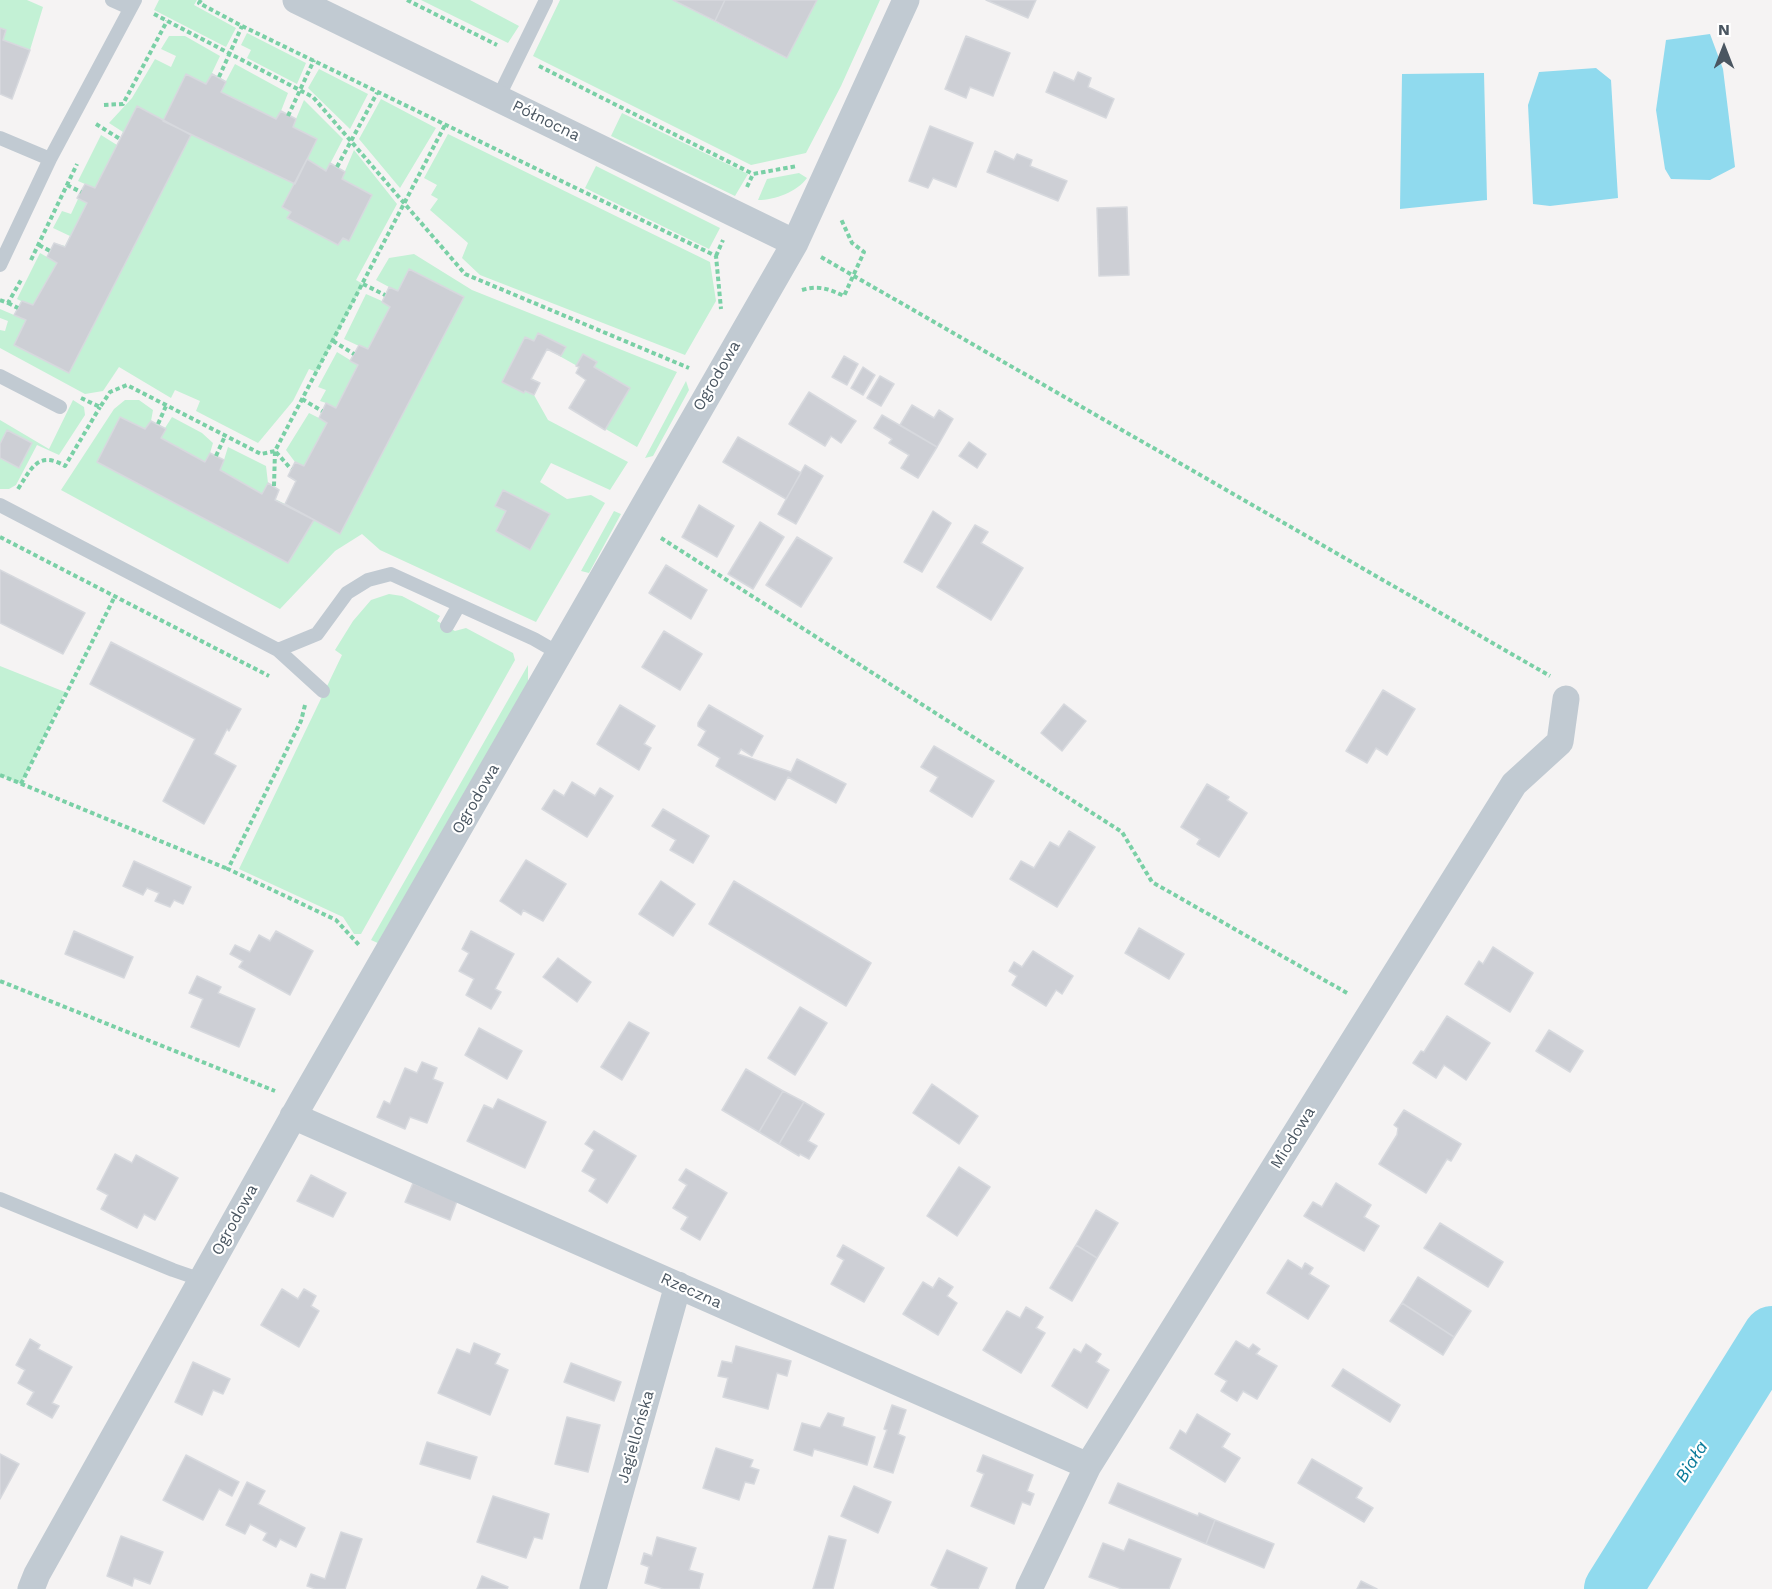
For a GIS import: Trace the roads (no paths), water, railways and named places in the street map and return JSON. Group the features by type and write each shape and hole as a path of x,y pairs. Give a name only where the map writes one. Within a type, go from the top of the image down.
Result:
{"street":[{"name":"Północna","path":"296,0 795,243"},
{"name":"Ogrodowa","path":"31,1589 298,1109 795,243 906,0"},
{"name":"Miodowa","path":"1029,1589 1088,1466 1514,784 1560,742 1566,699"},
{"name":"Rzeczna","path":"298,1109 678,1286 1088,1466"},
{"name":"Jagiellońska","path":"593,1589 678,1286"}],"lane":[{"path":"0,265 4,246 132,4 112,0"},
{"path":"498,98 546,0"},
{"path":"0,138 50,159"},
{"path":"0,376 60,407"},
{"path":"0,505 278,650 319,687"},
{"path":"278,650 317,633 347,593 368,580 391,574 534,639 560,654"},
{"path":"447,626 459,605"},
{"path":"0,1199 202,1280"}],"water":[{"path":"1710,34 1723,69 1735,167 1710,180 1671,179 1665,169 1656,110 1666,40"},
{"path":"1596,68 1611,80 1618,198 1550,206 1533,204 1528,105 1539,72"},
{"path":"1484,73 1487,200 1400,209 1402,74"}],"waterway":[{"name":"Biała","path":"1613,1589 1772,1335"}]}
